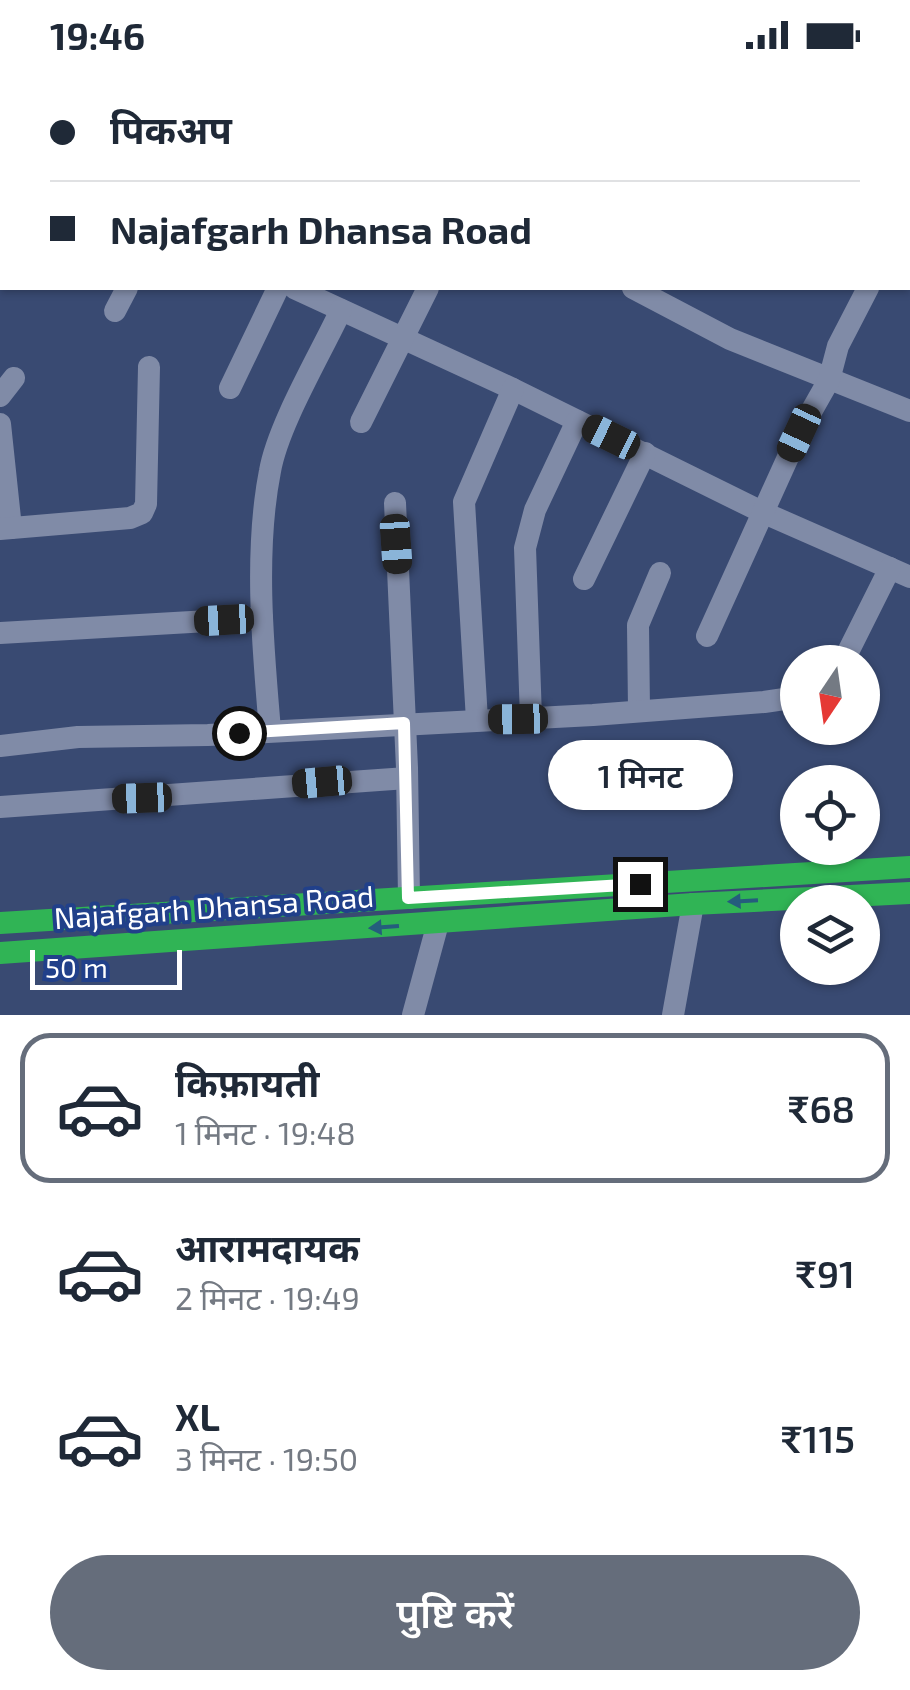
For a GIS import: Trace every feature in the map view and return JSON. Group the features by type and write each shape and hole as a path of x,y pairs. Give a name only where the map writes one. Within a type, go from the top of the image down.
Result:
{"main road":[{"name":"Najafgarh Dhansa Road","path":"0,923 910,866"},
{"name":"Najafgarh Dhansa Road","path":"0,952 910,892"}],"street":[{"path":"115,311 126,290"},
{"path":"230,388 277,290"},
{"path":"298,290 646,453 762,512 900,572 854,645"},
{"path":"360,422 427,290"},
{"path":"637,290 730,339 910,411"},
{"path":"707,636 799,433 829,380 838,346 867,290"},
{"path":"270,730 262,618 270,470 341,310"},
{"path":"0,424 5,528 142,514 146,504 149,367"},
{"path":"477,720 464,502 512,389"},
{"path":"530,718 525,548 535,510 577,420"},
{"path":"584,578 646,453"},
{"path":"395,503 408,898"},
{"path":"639,710 638,625 660,573"},
{"path":"0,634 262,618"},
{"path":"0,746 78,737 208,735 530,718 780,700"},
{"path":"0,807 407,778"},
{"path":"673,1015 694,904"},
{"path":"413,1015 438,923"}],"traffic: fast":[{"path":"0,923 910,867"},
{"path":"0,953 693,904 910,893"}],"route":[{"path":"239,733 404,723 408,898 640,884"}]}
